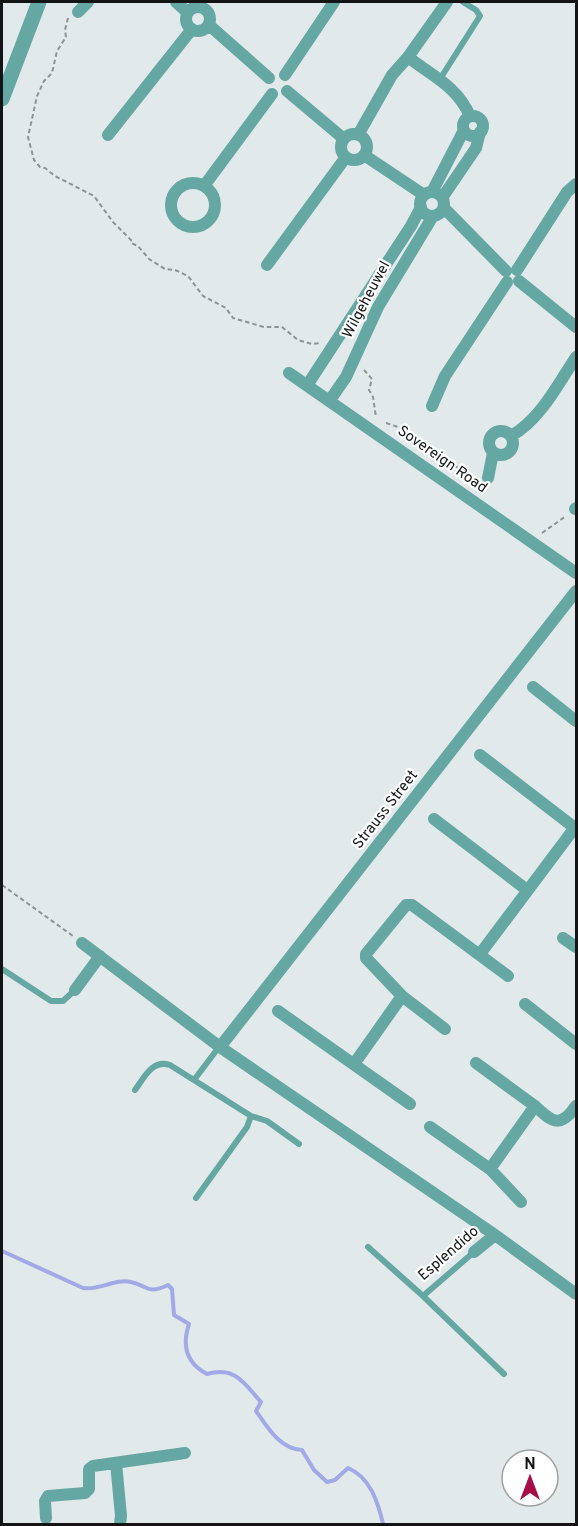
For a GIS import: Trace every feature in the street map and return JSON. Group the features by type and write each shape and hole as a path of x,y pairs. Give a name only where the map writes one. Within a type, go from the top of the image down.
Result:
{"street":[{"path":"2,99 39,2"},
{"path":"78,12 88,2"},
{"path":"176,2 188,12"},
{"path":"285,75 334,2"},
{"path":"358,135 392,75 408,57 447,2"},
{"path":"207,5 210,16 209,25 201,31 192,29 186,22 188,12 195,7 207,5"},
{"path":"209,25 269,78"},
{"path":"108,135 192,29"},
{"path":"408,57 461,98 470,116 480,119 482,126 476,148 433,203"},
{"path":"272,94 267,86 269,78 276,74 285,75"},
{"path":"272,94 280,95 287,91 289,82 285,75"},
{"path":"287,91 344,139"},
{"path":"204,186 272,94"},
{"path":"433,203 462,138 465,120 470,116"},
{"path":"464,130 470,135 480,132"},
{"path":"358,135 366,141 367,151 356,160 346,157 341,149 344,139 358,135"},
{"path":"364,155 433,203 512,276 576,327"},
{"path":"267,265 346,157"},
{"path":"432,406 445,376 567,192 576,184"},
{"name":"Wilgeheuwel","path":"308,384 411,226 433,203"},
{"name":"Wilgeheuwel","path":"330,400 346,377 378,307 433,203"},
{"path":"488,478 494,453 488,445 494,432 503,431 511,436 527,425 576,357"},
{"name":"Sovereign Road","path":"289,373 308,384 576,573"},
{"name":"Strauss Street","path":"220,1047 576,591"},
{"path":"533,687 576,721"},
{"path":"480,755 576,827 480,954"},
{"path":"435,819 527,890"},
{"path":"445,1029 402,996 366,958 366,954 406,905 412,905 508,976"},
{"path":"563,938 576,947"},
{"path":"82,943 220,1047 495,1234 576,1294"},
{"path":"75,990 100,956"},
{"path":"354,1064 402,996"},
{"path":"525,1004 576,1044"},
{"path":"278,1011 410,1104"},
{"path":"476,1063 547,1118 562,1120 571,1114 576,1106"},
{"path":"490,1169 535,1107"},
{"path":"430,1127 490,1169 521,1202"},
{"name":"Esplendido","path":"474,1252 495,1234"},
{"path":"46,1518 45,1501 48,1496 85,1492 88,1489 90,1467 185,1453"},
{"path":"116,1463 120,1524"}],"lane":[{"path":"439,80 480,16 476,10 463,2"},
{"path":"2,969 51,1001 63,1001 75,990"},
{"path":"194,1080 220,1047"},
{"path":"135,1090 154,1066 159,1063 170,1065 251,1116 267,1121 299,1144"},
{"path":"196,1198 247,1127 251,1116"},
{"path":"368,1247 504,1374"},
{"name":"Esplendido","path":"423,1296 474,1252"}],"path":[{"path":"78,12 71,14 66,20 66,38 57,51 52,73 44,81 37,96 27,137 34,160 40,167 94,196 113,222 149,259 165,269 175,270 188,276 203,296 226,308 233,318 264,327 282,327 298,340 334,346"},
{"path":"354,359 372,379 369,390 374,397 376,417 382,422 398,427 416,446"},
{"path":"440,462 461,469 472,486"},
{"path":"535,529 543,534 576,509"},
{"path":"2,885 82,943"}],"waterway":[{"path":"2,1251 83,1288 95,1288 125,1281 152,1290 168,1285 172,1289 174,1315 189,1324 186,1346 194,1364 207,1374 225,1372 244,1383 261,1402 256,1411 270,1431 287,1446 302,1450 314,1470 327,1482 335,1480 348,1468 362,1477 376,1499 383,1524"}]}
